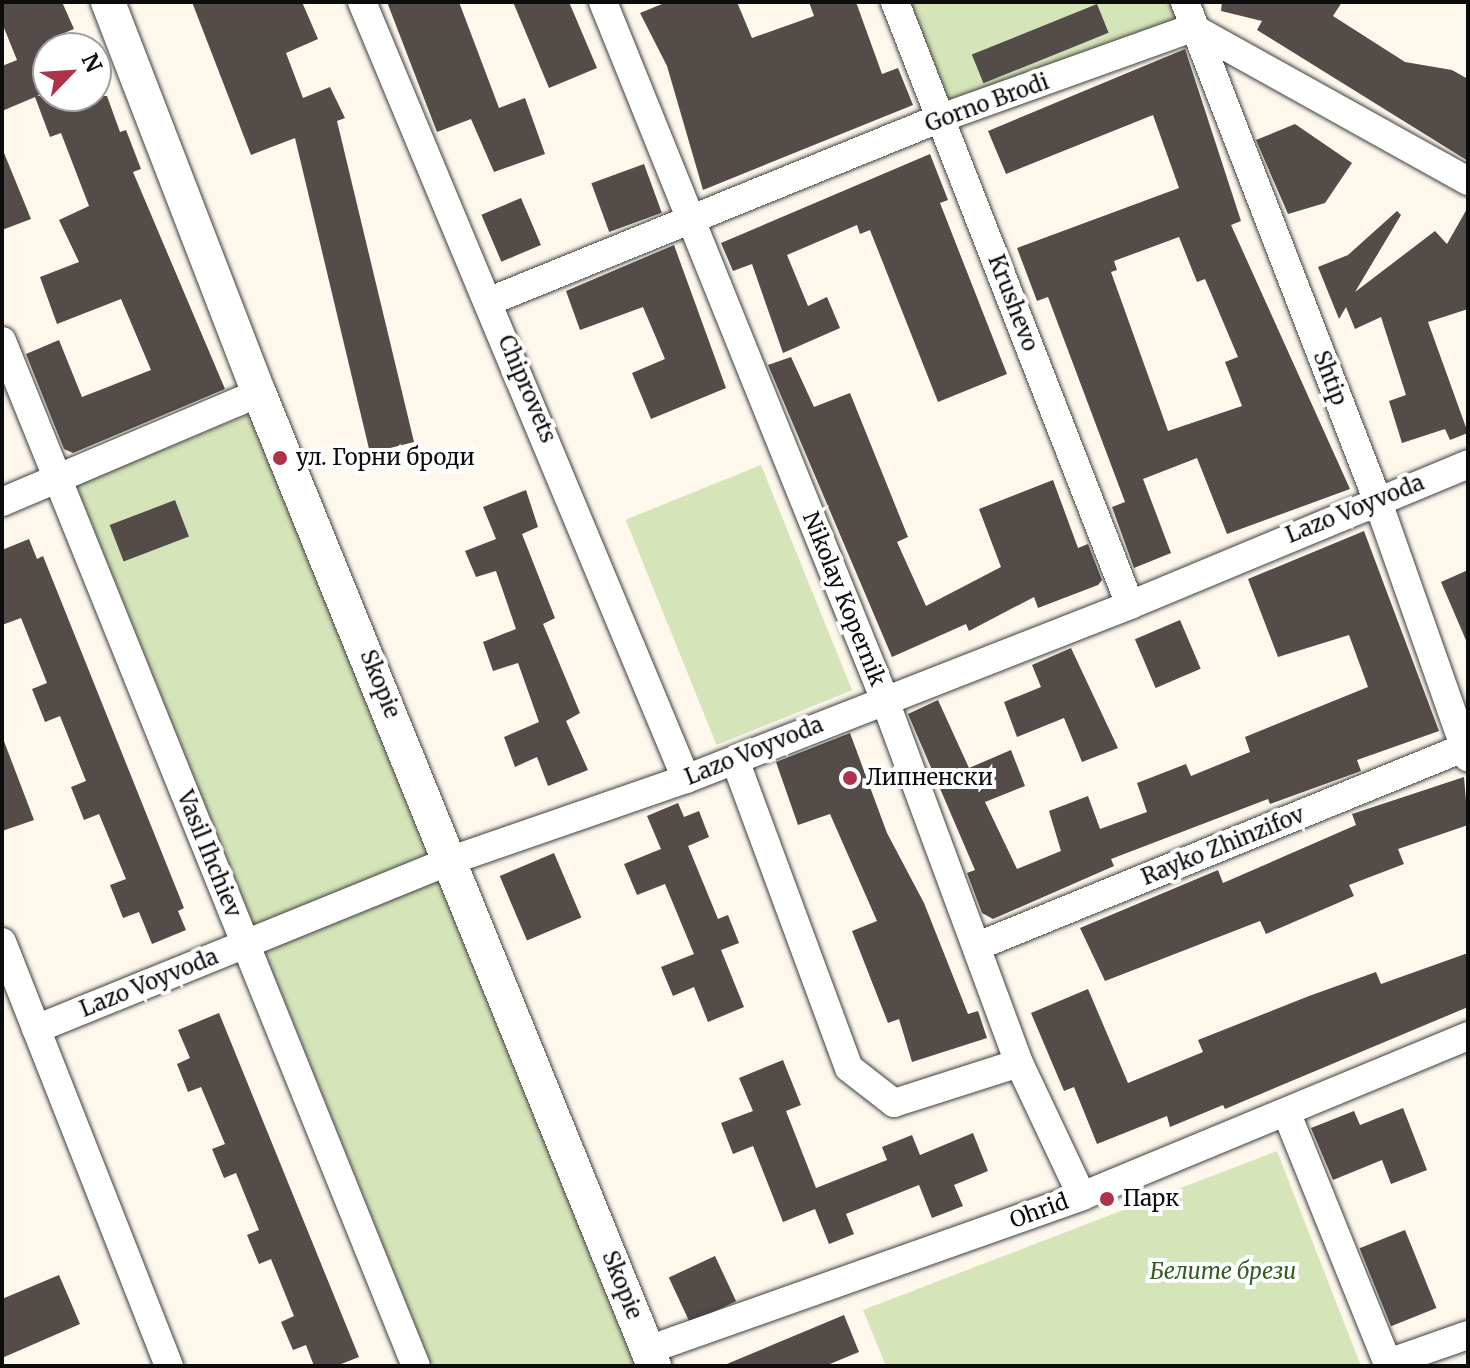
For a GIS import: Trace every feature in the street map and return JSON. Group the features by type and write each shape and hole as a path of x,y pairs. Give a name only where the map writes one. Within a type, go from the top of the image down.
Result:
{"street":[{"name":"Skopie","path":"108,2 259,393 452,860 651,1358"},
{"name":"Chiprovets","path":"362,2 490,301 686,779"},
{"name":"Nikolay Kopernik","path":"603,2 884,698 1019,1063 1082,1196"},
{"name":"Krushevo","path":"895,2 1130,605"},
{"path":"1189,15 1468,181"},
{"name":"Gorno Brodi","path":"490,301 1189,15"},
{"name":"Shtip","path":"1189,15 1377,499 1467,750"},
{"name":"Vasil Ihchiev","path":"2,341 416,1366"},
{"path":"2,502 259,393"},
{"name":"Lazo Voyvoda","path":"36,1029 452,860 686,779 884,698 1130,605 1377,499 1468,464"},
{"name":"Rayko Zhinzifov","path":"978,946 1467,750"},
{"path":"735,760 849,1068 894,1103 1019,1063"},
{"path":"2,942 169,1366"},
{"name":"Ohrid","path":"651,1358 1082,1196 1287,1114 1468,1036"},
{"path":"1287,1114 1388,1365 1468,1335"}],"green space":[{"path":"906,2 1173,2 1180,23 946,107"},
{"path":"255,412 640,1365 432,1366 76,484"},
{"path":"761,465 852,690 717,745 626,520"},
{"name":"Белите брези","path":"1277,1151 1361,1366 886,1366 863,1310"}],"building":[{"path":"2,2 62,2 74,29 67,32 32,32 32,98 2,111 2,66 17,60 2,23"},
{"path":"192,2 302,2 318,39 286,53 303,98 330,87 345,118 337,121 414,442 370,453 295,138 251,155"},
{"path":"387,2 459,2 499,108 525,98 545,154 494,172 471,119 437,132"},
{"path":"513,2 569,2 597,68 549,88"},
{"path":"667,2 737,2 752,38 814,16 809,2 856,2 882,74 898,68 913,105 703,190 667,66 640,13"},
{"path":"1222,2 1342,2 1333,16 1405,62 1452,70 1468,79 1468,161 1257,30 1262,21 1221,11"},
{"path":"1097,4 1109,33 983,83 972,55"},
{"path":"1185,49 1241,221 1231,225 1350,489 1227,534 1197,458 1143,479 1171,553 1134,568 1112,507 1125,502 1048,297 1037,301 1017,248 1179,188 1153,115 1006,174 988,131","holes":["1179,237 1197,282 1205,279 1238,357 1225,362 1242,406 1168,431 1111,272 1117,270 1114,261"]},
{"path":"112,110 120,132 126,130 141,169 133,172 225,389 73,453 64,449 26,354 59,340 82,397 151,370 121,299 57,324 40,277 79,262 59,220 89,206 61,133 50,137 41,112"},
{"path":"1295,124 1352,163 1325,203 1288,214 1256,140"},
{"path":"2,148 31,219 2,230"},
{"path":"930,154 948,200 940,203 1007,374 938,402 870,230 860,234 857,225 787,255 808,306 827,297 840,328 783,353 752,264 733,271 721,243"},
{"path":"644,164 662,213 609,232 591,183"},
{"path":"521,198 541,245 501,262 481,215"},
{"path":"1468,207 1468,309 1428,322 1468,433 1450,440 1445,429 1402,443 1389,401 1406,395 1381,317 1355,329 1346,307 1339,319 1318,267 1348,255 1397,211 1401,215 1355,292 1435,231 1447,244"},
{"path":"674,245 726,388 651,419 632,373 665,359 643,307 580,330 566,291"},
{"path":"791,357 814,407 850,393 908,537 897,542 926,606 1001,567 979,509 1053,480 1078,548 1088,544 1102,580 1098,585 1038,608 1034,597 969,631 966,624 892,657 768,365"},
{"path":"526,490 538,527 522,534 555,618 543,624 580,713 566,721 588,770 548,786 537,757 515,767 504,737 539,722 518,663 493,671 483,642 516,629 496,571 476,577 465,551 496,539 483,507"},
{"path":"175,500 189,536 124,561 110,525"},
{"path":"1364,531 1439,731 1357,760 1361,771 1270,804 1268,799 1111,859 1114,866 993,919 982,913 967,873 975,870 908,714 938,700 969,768 1011,750 1025,786 985,802 1017,869 1061,851 1049,811 1088,796 1100,829 1147,812 1137,783 1186,764 1191,776 1250,752 1245,737 1368,687 1349,635 1278,657 1248,579"},
{"path":"29,539 37,559 43,556 184,908 178,911 186,930 152,944 139,912 123,918 110,885 126,879 99,814 84,820 71,787 86,781 60,716 45,722 32,689 47,683 21,618 2,625 2,550"},
{"path":"1468,570 1468,645 1441,582"},
{"path":"1180,620 1201,669 1156,688 1135,639"},
{"path":"1071,648 1118,748 1082,762 1064,718 1017,737 1004,702 1041,687 1032,665"},
{"path":"850,733 887,833 924,903 968,1014 978,1011 987,1038 912,1062 899,1019 888,1023 852,931 877,921 830,814 798,825 776,762"},
{"path":"2,736 34,820 2,831"},
{"path":"1464,777 1468,825 1398,849 1404,864 1349,885 1354,896 1266,934 1260,921 1105,981 1080,928 1218,870 1223,883 1356,825 1352,814"},
{"path":"678,803 684,817 699,811 709,837 688,846 718,919 728,915 739,943 721,950 744,1007 708,1022 694,987 673,996 661,967 694,954 665,884 637,895 624,864 661,849 647,816"},
{"path":"554,853 581,917 527,940 500,876"},
{"path":"1468,953 1468,1007 1225,1109 1223,1105 1170,1127 1167,1116 1097,1144 1074,1087 1064,1091 1031,1013 1088,989 1128,1083 1203,1052 1198,1040 1309,996 1376,972 1381,984"},
{"path":"219,1013 359,1357 336,1366 314,1366 306,1345 293,1350 281,1322 294,1316 271,1259 259,1264 247,1235 259,1230 236,1173 224,1178 212,1149 225,1144 201,1087 188,1092 177,1064 190,1058 178,1030"},
{"path":"783,1060 801,1105 786,1111 816,1188 887,1160 882,1147 912,1135 920,1155 973,1133 988,1171 954,1185 963,1206 932,1218 919,1185 846,1214 854,1234 829,1244 815,1209 783,1222 753,1146 733,1154 721,1123 753,1111 739,1078"},
{"path":"1403,1108 1427,1170 1391,1184 1382,1160 1333,1180 1311,1128 1354,1111 1360,1125"},
{"path":"1405,1230 1436,1308 1391,1326 1360,1248"},
{"path":"715,1256 736,1301 690,1323 669,1278"},
{"path":"59,1275 80,1324 2,1358 2,1299"},
{"path":"844,1315 859,1352 825,1366 722,1366"}],"place":[{"name":"ул. Горни броди","path":"280,458"},
{"name":"Липненски","path":"850,778"},
{"name":"Парк","path":"1107,1199"}]}
